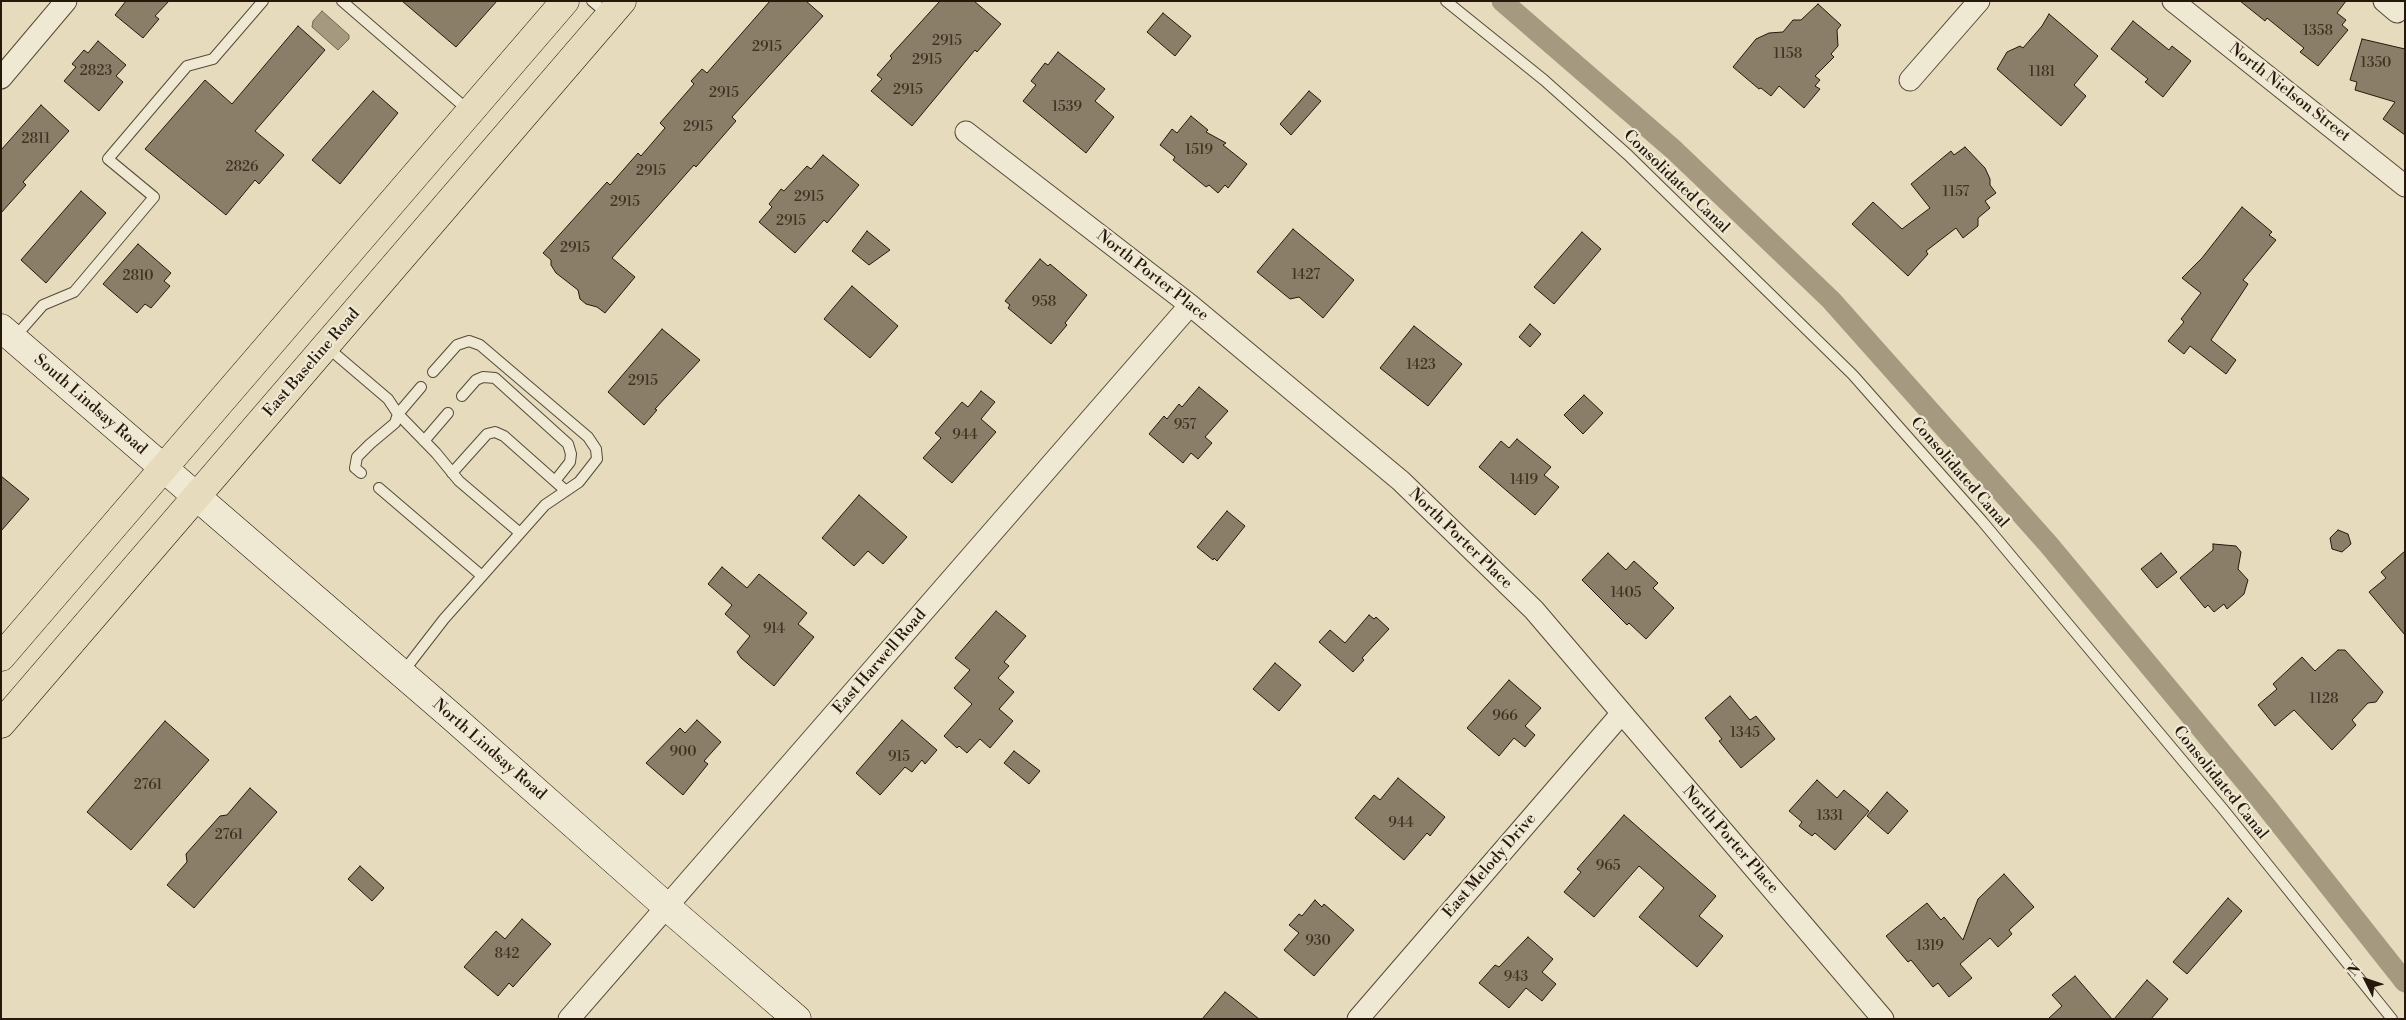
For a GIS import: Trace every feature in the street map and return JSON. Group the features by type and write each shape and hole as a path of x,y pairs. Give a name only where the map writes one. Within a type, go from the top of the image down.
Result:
{"main road":[{"name":"East Baseline Road","path":"1,724 179,483 469,111 565,1"},
{"name":"East Baseline Road","path":"1,657 179,483 326,346 608,6"},
{"name":"South Lindsay Road","path":"7,334 179,483"},
{"name":"North Lindsay Road","path":"179,483 797,1019"}],"street":[{"path":"1,78 66,1"},
{"path":"1910,80 1979,1"},
{"name":"North Nielson Street","path":"2173,1 2405,186"},
{"name":"North Porter Place","path":"966,132 1190,305 1401,481 1534,610 1883,1019"},
{"name":"East Harwell Road","path":"569,1019 1190,305"},
{"name":"East Melody Drive","path":"1358,1019 1622,713"}],"lane":[{"path":"7,334 43,305 74,292 154,198 108,159 187,66 214,59 263,1"},
{"path":"342,1 469,111"},
{"name":"Consolidated Canal","path":"1446,1 1544,80 1628,155 1853,375 2040,589 2217,801 2392,1019"},
{"path":"401,674 444,619 544,505 579,482 597,459 596,449 588,437 480,345 469,341 457,344 433,372"},
{"path":"326,346 388,399 398,414 424,440 452,473 520,532"},
{"path":"462,396 476,380 483,377 494,378 568,444 572,454 570,462 554,481"},
{"path":"361,473 355,468 357,457 395,423 398,414 420,387"},
{"path":"424,440 448,413"},
{"path":"452,473 488,434 495,432 504,436 566,491"},
{"path":"379,488 482,576"}],"shaded area":[{"path":"322,11 349,35 349,39 338,50 312,27 313,21"}],"building":[{"path":"126,1 169,1 155,16 159,19 143,38 115,15"},
{"path":"402,1 497,1 456,47"},
{"path":"770,1 806,1 823,16 732,117 736,121 696,167 694,165 612,258 635,277 605,313 597,307 586,304 580,299 578,290 556,273 551,265 551,260 543,253 607,182 610,185 638,153 641,156 665,128 660,123 694,84 691,81 702,69 707,73"},
{"path":"940,1 974,1 1001,24 977,52 975,50 912,126 871,91 882,79 877,75 892,58 890,56"},
{"path":"2240,1 2346,1 2337,13 2346,20 2342,25 2348,30 2318,66 2300,52 2304,48 2267,18 2265,21"},
{"path":"1818,4 1841,25 1837,30 1838,46 1831,54 1834,57 1815,76 1820,80 1815,86 1820,89 1804,108 1779,86 1771,96 1761,88 1759,89 1733,67 1756,39 1769,33 1783,32 1793,20 1801,20"},
{"path":"1163,13 1191,36 1175,56 1147,32"},
{"path":"2049,14 2098,56 2074,85 2086,96 2061,126 1997,69 2007,52 2020,46 2023,48 2042,26"},
{"path":"2133,21 2169,50 2172,46 2191,61 2163,97 2145,82 2148,79 2111,49"},
{"path":"298,26 325,50 255,131 284,155 259,184 255,180 226,215 145,149 205,80 232,104"},
{"path":"2362,39 2405,49 2405,135 2383,119 2395,102 2355,90 2357,82 2350,80"},
{"path":"98,41 126,65 116,76 123,82 99,111 64,81 76,67 72,64 84,50 88,53"},
{"path":"1058,52 1105,89 1095,101 1114,117 1086,153 1023,101 1036,85 1031,81 1045,63 1048,65"},
{"path":"373,91 398,113 340,184 312,160"},
{"path":"1309,91 1321,101 1291,135 1280,124"},
{"path":"41,105 69,131 23,182 26,185 1,213 1,150"},
{"path":"1191,116 1208,130 1206,132 1226,143 1223,145 1247,164 1228,188 1225,185 1218,193 1209,185 1206,187 1173,160 1175,157 1160,145 1172,129 1177,133"},
{"path":"1965,147 1985,168 1990,179 1990,185 1996,193 1985,201 1990,208 1978,218 1978,226 1963,238 1956,228 1926,251 1928,254 1908,276 1852,224 1873,202 1902,229 1930,208 1911,184 1951,151 1954,155"},
{"path":"823,155 859,185 827,223 824,220 795,253 759,222 772,207 769,204 781,189 784,191 807,166 811,169"},
{"path":"81,191 106,213 46,283 21,260"},
{"path":"2242,207 2272,232 2269,235 2276,240 2243,280 2248,284 2211,340 2236,360 2226,374 2190,346 2184,354 2168,341 2184,322 2181,319 2201,293 2182,278 2202,258"},
{"path":"1293,229 1354,280 1323,318 1299,297 1290,299 1257,272"},
{"path":"867,231 890,250 869,265 852,251"},
{"path":"1582,232 1601,249 1554,304 1534,287"},
{"path":"138,244 171,273 164,281 170,286 151,308 145,304 137,313 103,284"},
{"path":"1040,259 1048,266 1050,264 1087,295 1065,323 1067,325 1051,344 1008,308 1010,305 1005,301"},
{"path":"852,286 898,326 870,358 824,319"},
{"path":"1530,324 1541,334 1530,347 1519,337"},
{"path":"1414,326 1462,364 1428,406 1380,368"},
{"path":"662,329 700,360 655,409 657,410 644,425 608,392"},
{"path":"1199,387 1228,411 1205,437 1212,443 1198,459 1191,453 1183,463 1149,434 1164,416 1167,419 1179,404 1182,407"},
{"path":"981,391 995,402 981,419 996,432 952,483 923,458 941,438 935,433 962,402 968,407"},
{"path":"1584,395 1603,413 1583,434 1564,415"},
{"path":"1517,439 1551,467 1544,475 1559,487 1535,515 1479,467 1501,441 1509,448"},
{"path":"1,476 29,499 1,531"},
{"path":"859,495 907,537 883,564 868,551 854,566 822,538"},
{"path":"1227,511 1245,526 1217,561 1197,547"},
{"path":"2338,530 2348,534 2351,544 2342,552 2332,549 2330,538"},
{"path":"2213,544 2236,546 2241,552 2238,569 2248,580 2244,594 2227,609 2224,604 2214,612 2208,605 2205,608 2180,578 2213,550"},
{"path":"2405,551 2405,635 2369,592 2386,578 2381,572"},
{"path":"1608,553 1626,570 1634,561 1658,583 1653,588 1674,608 1646,639 1629,623 1627,625 1582,580"},
{"path":"2161,553 2177,572 2157,588 2141,569"},
{"path":"722,567 747,588 759,574 807,613 798,624 814,637 774,686 741,658 737,652 750,636 725,614 732,605 708,584"},
{"path":"996,611 1026,636 1004,662 1009,666 998,678 1014,692 999,709 1013,721 990,748 980,739 967,753 959,746 957,748 944,736 972,704 954,688 970,670 955,658"},
{"path":"1369,615 1374,619 1376,617 1389,629 1362,658 1364,660 1353,672 1319,642 1330,630 1345,643"},
{"path":"2338,650 2345,650 2383,692 2376,702 2368,703 2352,720 2356,725 2332,750 2294,710 2275,726 2258,705 2277,689 2273,684 2302,657 2315,671"},
{"path":"1275,663 1301,685 1279,711 1253,689"},
{"path":"1509,680 1541,708 1525,726 1535,735 1525,747 1514,738 1499,756 1467,728"},
{"path":"1730,696 1750,720 1756,716 1775,739 1741,768 1719,741 1722,739 1705,718"},
{"path":"697,720 721,742 704,761 708,764 683,795 646,763 680,728 685,733"},
{"path":"902,720 937,750 925,764 922,760 912,772 905,767 880,795 856,773"},
{"path":"165,721 209,760 131,850 87,812"},
{"path":"1014,751 1040,771 1029,784 1004,763"},
{"path":"1398,778 1445,817 1430,836 1427,833 1404,860 1355,818 1374,795 1380,800"},
{"path":"1817,780 1837,798 1844,790 1869,811 1835,850 1815,833 1812,836 1799,826 1802,822 1789,811"},
{"path":"250,788 277,812 194,908 167,885 187,862 186,854 220,816 227,815"},
{"path":"1887,792 1908,811 1888,834 1867,816"},
{"path":"1624,815 1716,896 1699,916 1723,936 1697,967 1639,917 1664,888 1639,866 1594,917 1564,892 1581,872 1577,869"},
{"path":"360,866 384,888 372,901 348,879"},
{"path":"2004,874 2034,907 2009,930 2012,934 1998,947 1990,938 1960,964 1972,978 1949,997 1938,983 1933,987 1911,960 1908,962 1886,936 1927,903 1941,920 1944,917 1963,940 1978,899"},
{"path":"2228,898 2242,911 2187,974 2173,962"},
{"path":"1315,900 1322,907 1324,904 1354,930 1314,976 1284,950 1299,933 1289,925 1299,914 1302,916"},
{"path":"522,919 551,944 513,987 509,983 498,996 464,967 496,931 505,939"},
{"path":"1528,937 1553,959 1542,972 1556,984 1542,1001 1526,988 1509,1008 1479,983 1495,965 1499,967"},
{"path":"2075,976 2112,1019 2048,1019 2062,1006 2052,995"},
{"path":"2147,980 2168,999 2151,1019 2114,1019"},
{"path":"1225,992 1233,998 1259,1019 1202,1019"}],"waterway":[{"path":"1502,1 1674,150 1831,300 2049,545 2265,805 2405,982"}]}
